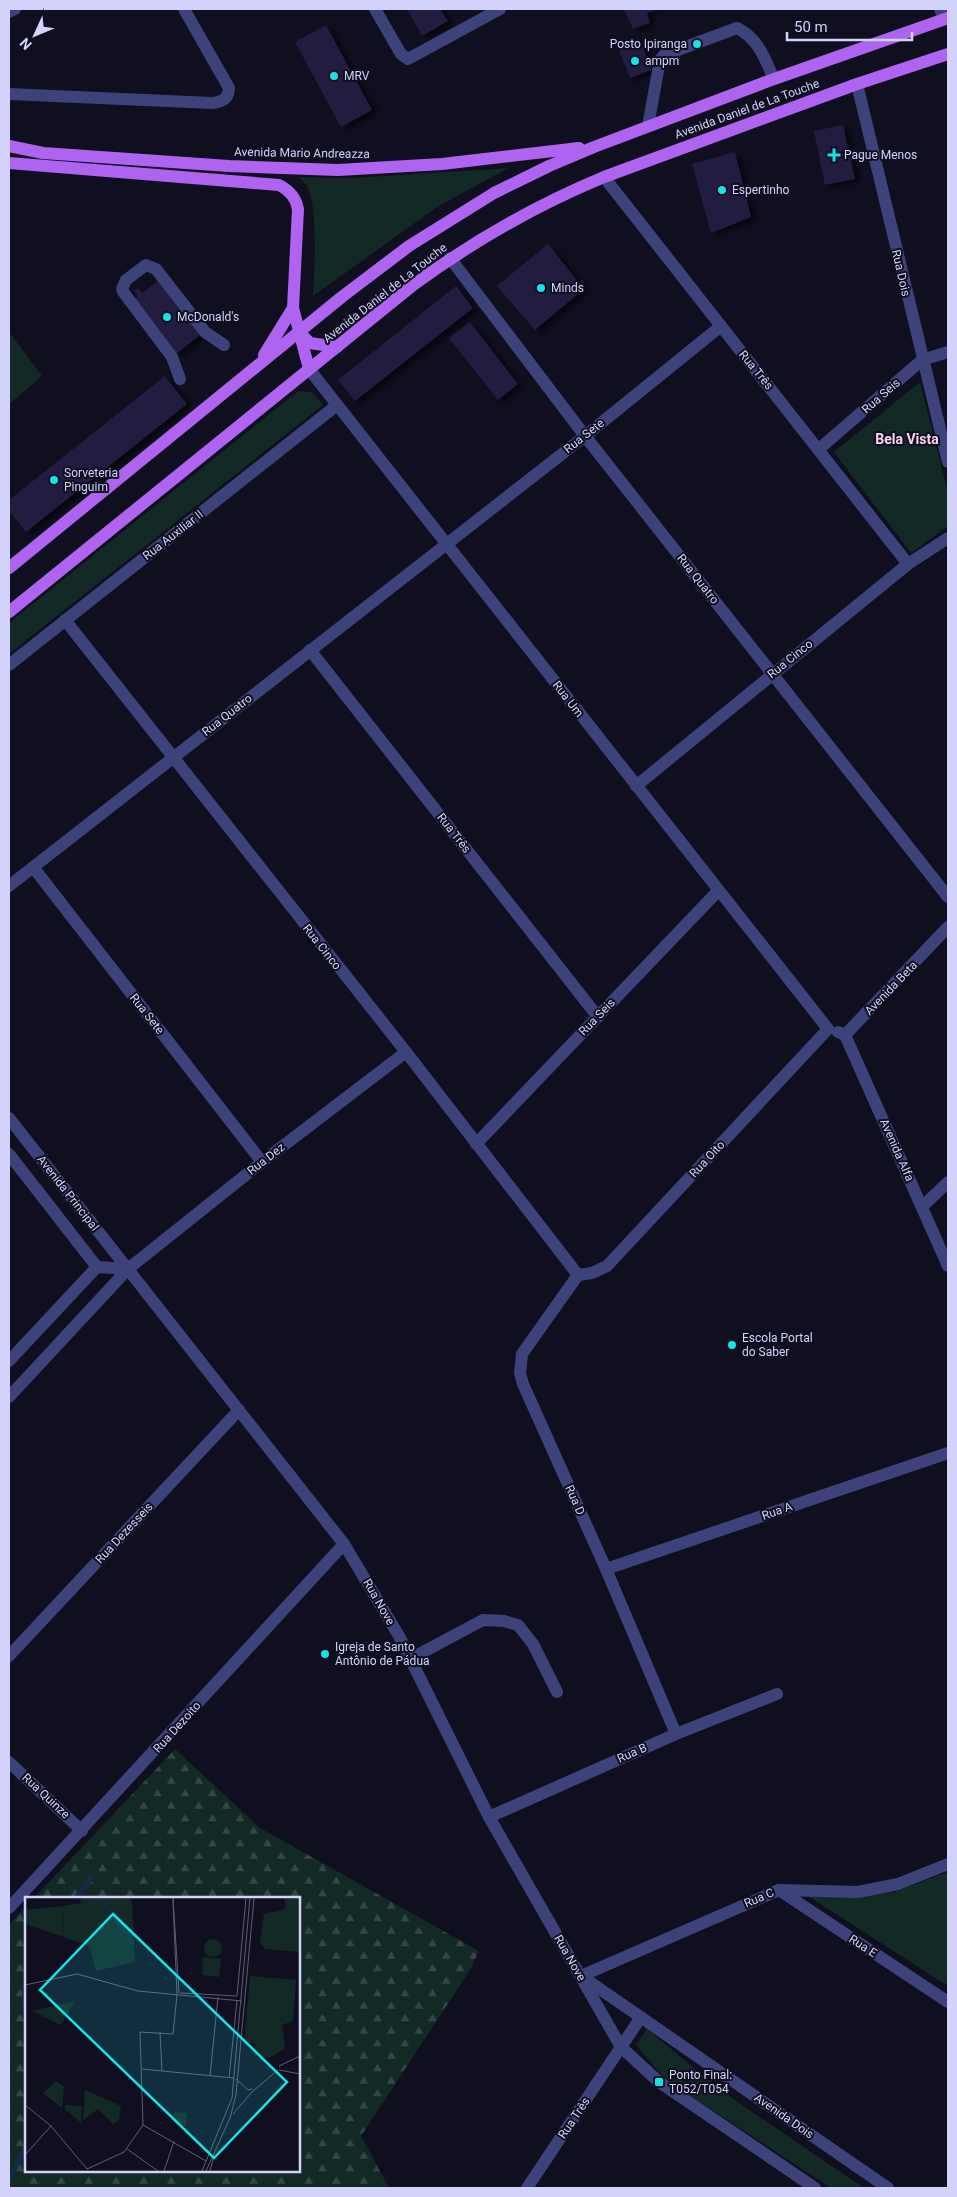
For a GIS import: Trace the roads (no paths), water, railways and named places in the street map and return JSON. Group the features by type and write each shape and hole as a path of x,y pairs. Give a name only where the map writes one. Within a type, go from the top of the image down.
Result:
{"main road":[{"name":"Avenida Daniel de La Touche","path":"9,568 299,331 393,258 445,222 494,193 549,166 594,147 944,15"},
{"name":"Avenida Daniel de La Touche","path":"9,612 309,369 450,258 507,223 604,177 856,84 948,54"},
{"name":"Avenida Mario Andreazza","path":"9,146 43,153 229,166 338,170 442,164 594,147"},
{"path":"9,162 282,186 294,198 298,209 293,308 309,369"},
{"path":"257,366 293,308"},
{"path":"299,331 310,343 337,347"}],"street":[{"path":"9,12 15,9"},
{"path":"9,94 212,103 224,100 229,92 229,88 184,9"},
{"path":"376,9 401,54 408,59 500,9"},
{"path":"648,126 660,60 664,55 737,28 748,35 761,49 774,78"},
{"name":"Rua Dois","path":"856,84 948,462"},
{"name":"Rua Três","path":"604,177 908,564"},
{"name":"Rua Quatro","path":"450,258 585,436 948,897"},
{"path":"180,380 172,357 122,289 126,280 146,265 156,268 205,332 224,345"},
{"name":"Rua Sete","path":"446,543 585,436 721,326"},
{"name":"Rua Seis","path":"819,449 922,360 948,352"},
{"name":"Rua Um","path":"309,369 828,1029"},
{"name":"Rua Auxiliar II","path":"9,665 337,405"},
{"name":"Rua Cinco","path":"636,786 772,673 908,564 948,538"},
{"name":"Rua Quatro","path":"9,886 446,543"},
{"name":"Rua Cinco","path":"65,620 172,758 406,1052 578,1275"},
{"name":"Rua Três","path":"310,650 598,1016"},
{"name":"Rua Sete","path":"33,867 262,1162"},
{"name":"Rua Seis","path":"476,1144 718,891"},
{"name":"Avenida Beta","path":"845,1035 948,927"},
{"path":"828,1029 845,1035"},
{"name":"Rua Oito","path":"578,1275 592,1274 607,1266 828,1029"},
{"name":"Avenida Alfa","path":"845,1035 948,1266"},
{"name":"Rua Dez","path":"128,1268 406,1052"},
{"name":"Avenida Principal","path":"9,1118 128,1268"},
{"name":"Avenida Principal","path":"9,1154 97,1267"},
{"path":"922,1208 948,1182"},
{"path":"9,1361 97,1267 128,1268"},
{"path":"9,1397 128,1268"},
{"name":"Rua Nove","path":"128,1268 344,1544 410,1659 490,1817 621,2047"},
{"name":"Rua D","path":"578,1275 522,1354 520,1373 523,1384 606,1568 676,1734"},
{"name":"Rua Dezesseis","path":"9,1656 240,1410"},
{"name":"Rua A","path":"606,1568 948,1453"},
{"name":"Rua Dezoito","path":"9,1908 344,1544"},
{"path":"410,1659 483,1620 504,1620 518,1624 533,1644 557,1692"},
{"name":"Rua B","path":"490,1817 676,1734 777,1694"},
{"name":"Rua Quinze","path":"9,1762 82,1830"},
{"name":"Rua C","path":"581,1976 778,1890 858,1892 898,1884 948,1864"},
{"name":"Rua E","path":"778,1890 948,2002"},
{"name":"Avenida Dois","path":"581,1976 888,2188"},
{"name":"Rua Três","path":"527,2188 641,2017"},
{"path":"621,2047 659,2082 815,2188"}],"waterway":[{"path":"77,1897 91,1878"},
{"path":"25,1992 25,2007"},
{"path":"9,2180 25,2148"}],"place":[{"name":"Posto Ipiranga","path":"697,44"},
{"name":"ampm","path":"635,61"},
{"name":"MRV","path":"334,76"},
{"name":"Pague Menos","path":"834,155"},
{"name":"Espertinho","path":"722,190"},
{"name":"Minds","path":"541,288"},
{"name":"McDonald's","path":"167,317"},
{"name":"Sorveteria Pinguim","path":"54,480"},
{"name":"Escola Portal do Saber","path":"732,1345"},
{"name":"Igreja de Santo Antônio de Pádua","path":"325,1654"},
{"name":"Ponto Final: T052/T054","path":"659,2082"}],"district":[{"name":"Bela Vista","path":"907,439"}]}
